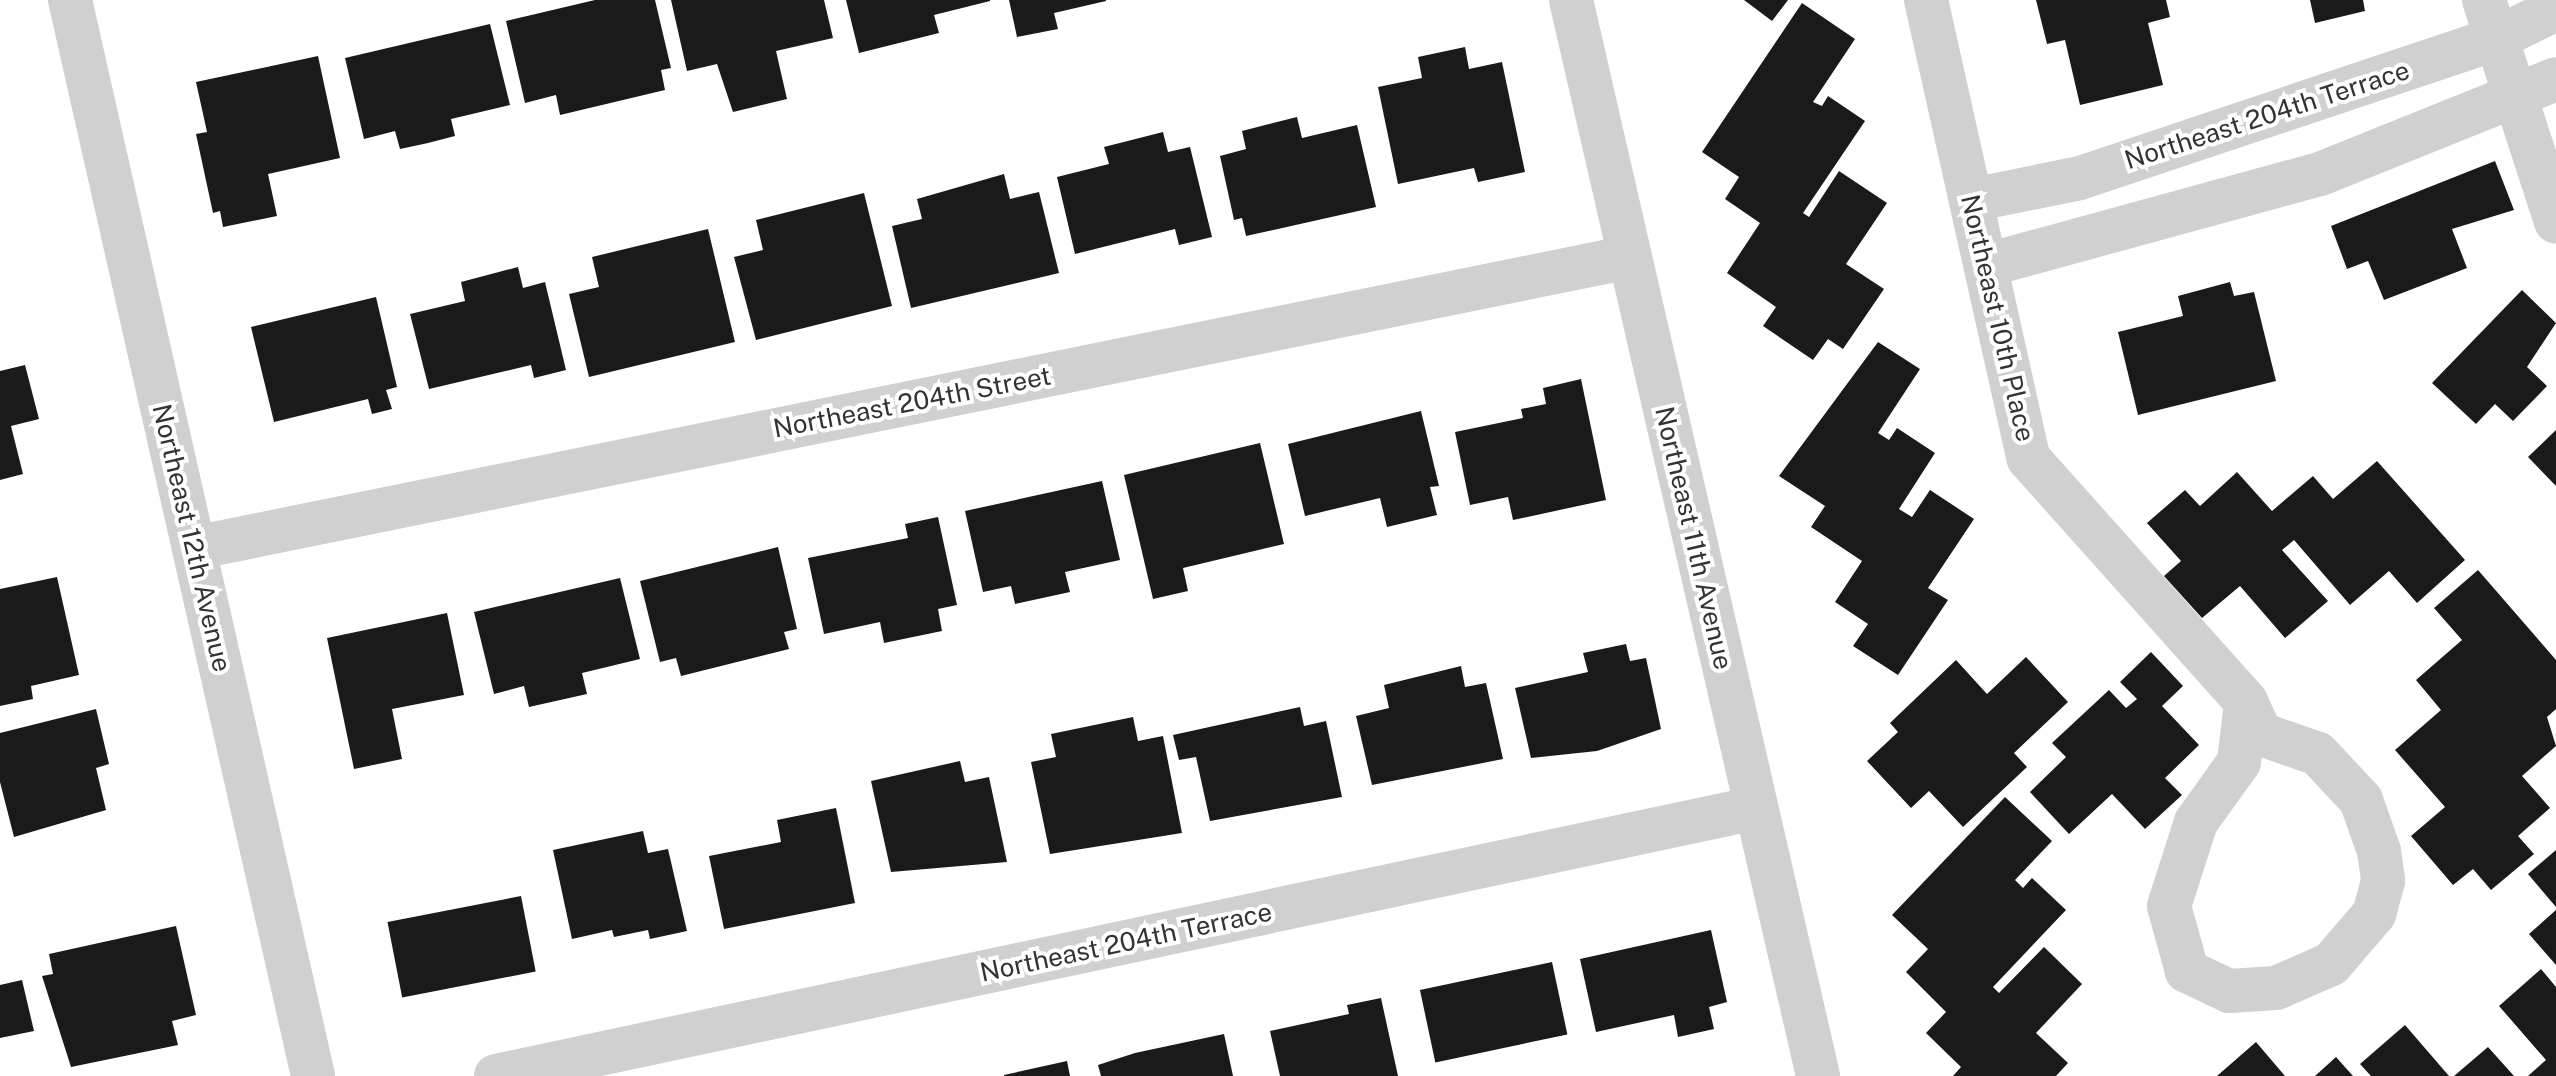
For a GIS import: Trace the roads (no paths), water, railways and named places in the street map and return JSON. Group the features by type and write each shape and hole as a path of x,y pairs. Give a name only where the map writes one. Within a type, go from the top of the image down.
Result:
{"street":[{"name":"Northeast 12th Avenue","path":"70,0 313,1076"},
{"name":"Northeast 11th Avenue","path":"1571,0 1818,1076"},
{"name":"Northeast 10th Place","path":"1926,0 2029,459 2246,702 2261,734 2318,754 2361,800 2383,881 2374,914 2331,964 2276,988 2229,991 2187,971 2169,906 2196,822 2239,762 2246,702"},
{"name":"Northeast 204th Terrace","path":"1972,200 2080,178 2488,20 2556,9"},
{"path":"2488,20 2556,222"},
{"path":"1987,265 2320,174 2556,79"},
{"name":"Northeast 204th Street","path":"194,548 1630,257"},
{"name":"Northeast 204th Terrace","path":"496,1076 1756,808"}]}
